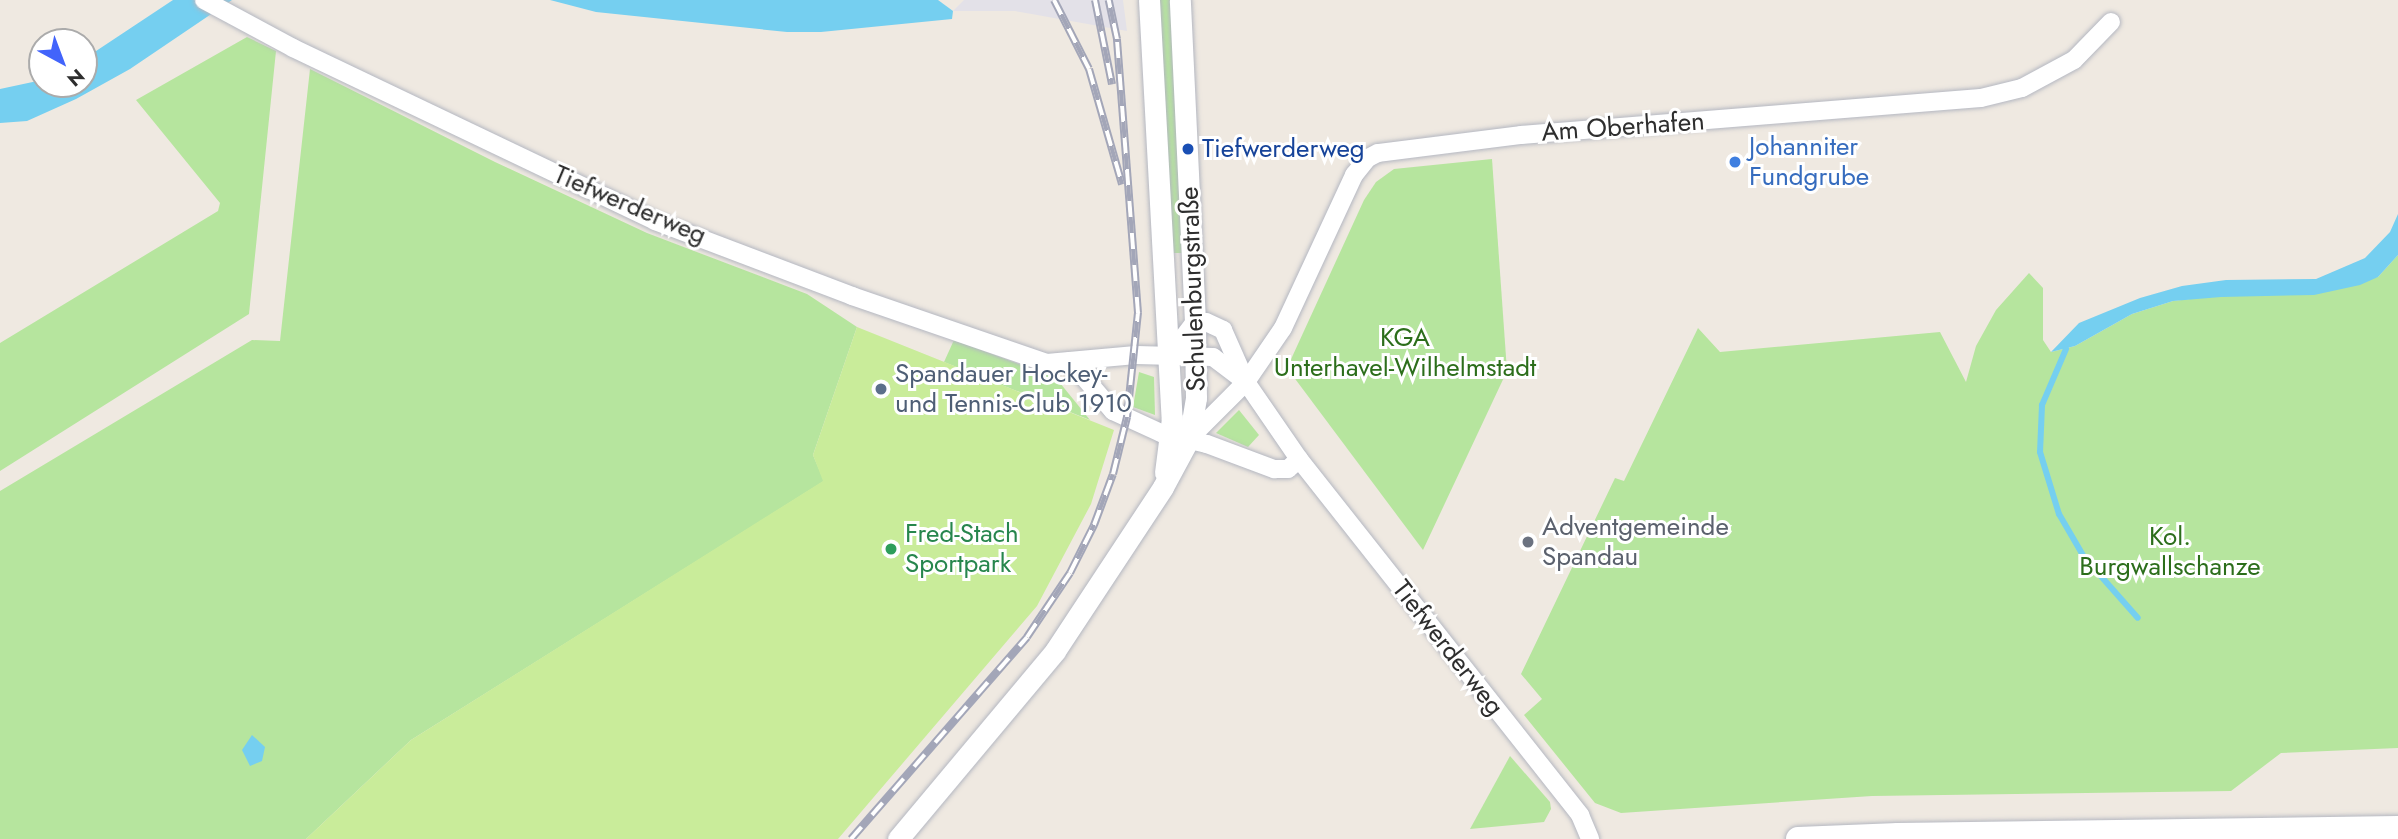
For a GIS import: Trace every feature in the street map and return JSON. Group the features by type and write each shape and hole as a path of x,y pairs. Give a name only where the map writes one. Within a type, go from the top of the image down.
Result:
{"main road":[{"path":"1798,839 1924,834 2398,828"}],"street":[{"name":"Tiefwerderweg","path":"204,0 243,23 655,221 728,246 852,296 1047,363 1169,356 1213,357 1246,382"},
{"name":"Schulenburgstraße","path":"1149,0 1169,356 1180,437"},
{"name":"Schulenburgstraße","path":"901,837 1055,651 1163,487 1180,437 1194,421 1195,322 1180,0"},
{"name":"Am Oberhafen","path":"1246,382 1283,328 1354,175 1368,158 1378,153 1511,136 1981,98 2022,88 2074,60 2111,22"},
{"name":"Tiefwerderweg","path":"1195,322 1206,322 1223,330 1246,382 1300,459 1580,815 1590,839"},
{"path":"1169,356 1195,322"},
{"path":"1070,361 1113,411 1273,469 1288,469 1300,459"},
{"path":"1180,437 1246,382"}],"shaded area":[{"path":"964,0 1123,0 1127,31 1015,11 953,11"}],"green space":[{"path":"1159,0 1173,0 1185,253 1173,253"},
{"path":"247,37 276,51 249,314 0,471 0,343 218,211 220,203 136,100"},
{"path":"310,69 495,162 647,233 807,294 857,327 813,455 824,481 411,740 306,839 0,839 0,491 252,340 280,341"},
{"name":"KGA Unterhavel-Wilhelmstadt","path":"1492,159 1507,371 1423,550 1287,368 1364,200 1376,182 1394,169"},
{"name":"Kol. Burgwallschanze","path":"2398,255 2398,748 2281,753 2231,791 1872,796 1621,813 1595,803 1524,715 1542,699 1521,674 1615,478 1624,481 1698,328 1720,352 1940,332 1966,382 1976,346 1996,310 2029,273 2043,288 2043,340 2051,352 2075,346 2132,314 2173,301 2378,277"},
{"name":"Fred-Stach Sportpark","path":"857,327 1114,430 1091,504 1037,606 838,839 306,839 411,740 823,481 813,455"},
{"path":"954,340 1056,378 1090,420 944,362"},
{"path":"1139,372 1154,377 1155,415 1133,407"},
{"path":"1239,410 1259,435 1248,447 1216,433"},
{"path":"1510,756 1550,802 1551,809 1544,822 1470,829"}],"water":[{"path":"173,0 232,0 130,69 98,87 98,50"},
{"path":"550,0 938,0 953,11 952,19 821,32 787,32 596,12"},
{"path":"28,83 28,98 78,98 27,121 0,123 0,89"},
{"path":"2398,214 2398,255 2378,277 2360,285 2314,295 2173,301 2132,314 2075,346 2051,352 2079,323 2140,298 2182,286 2226,280 2316,279 2365,258 2390,232"},
{"path":"252,735 265,747 262,761 250,766 242,750"}],"waterway":[{"path":"2066,349 2042,405 2040,452 2059,514 2084,557 2138,618"}],"railway":[{"path":"1054,0 1089,69 1122,184"},
{"path":"1095,0 1112,84"},
{"path":"851,839 1027,637 1070,573 1094,525 1113,474 1127,417 1138,313 1117,39 1109,0"}],"place":[{"name":"Tiefwerderweg","path":"1188,149"},
{"name":"Johanniter Fundgrube","path":"1735,162"},
{"name":"Spandauer Hockey- und Tennis-Club 1910","path":"881,389"},
{"name":"Adventgemeinde Spandau","path":"1528,542"},
{"name":"Fred-Stach Sportpark","path":"891,549"}]}
